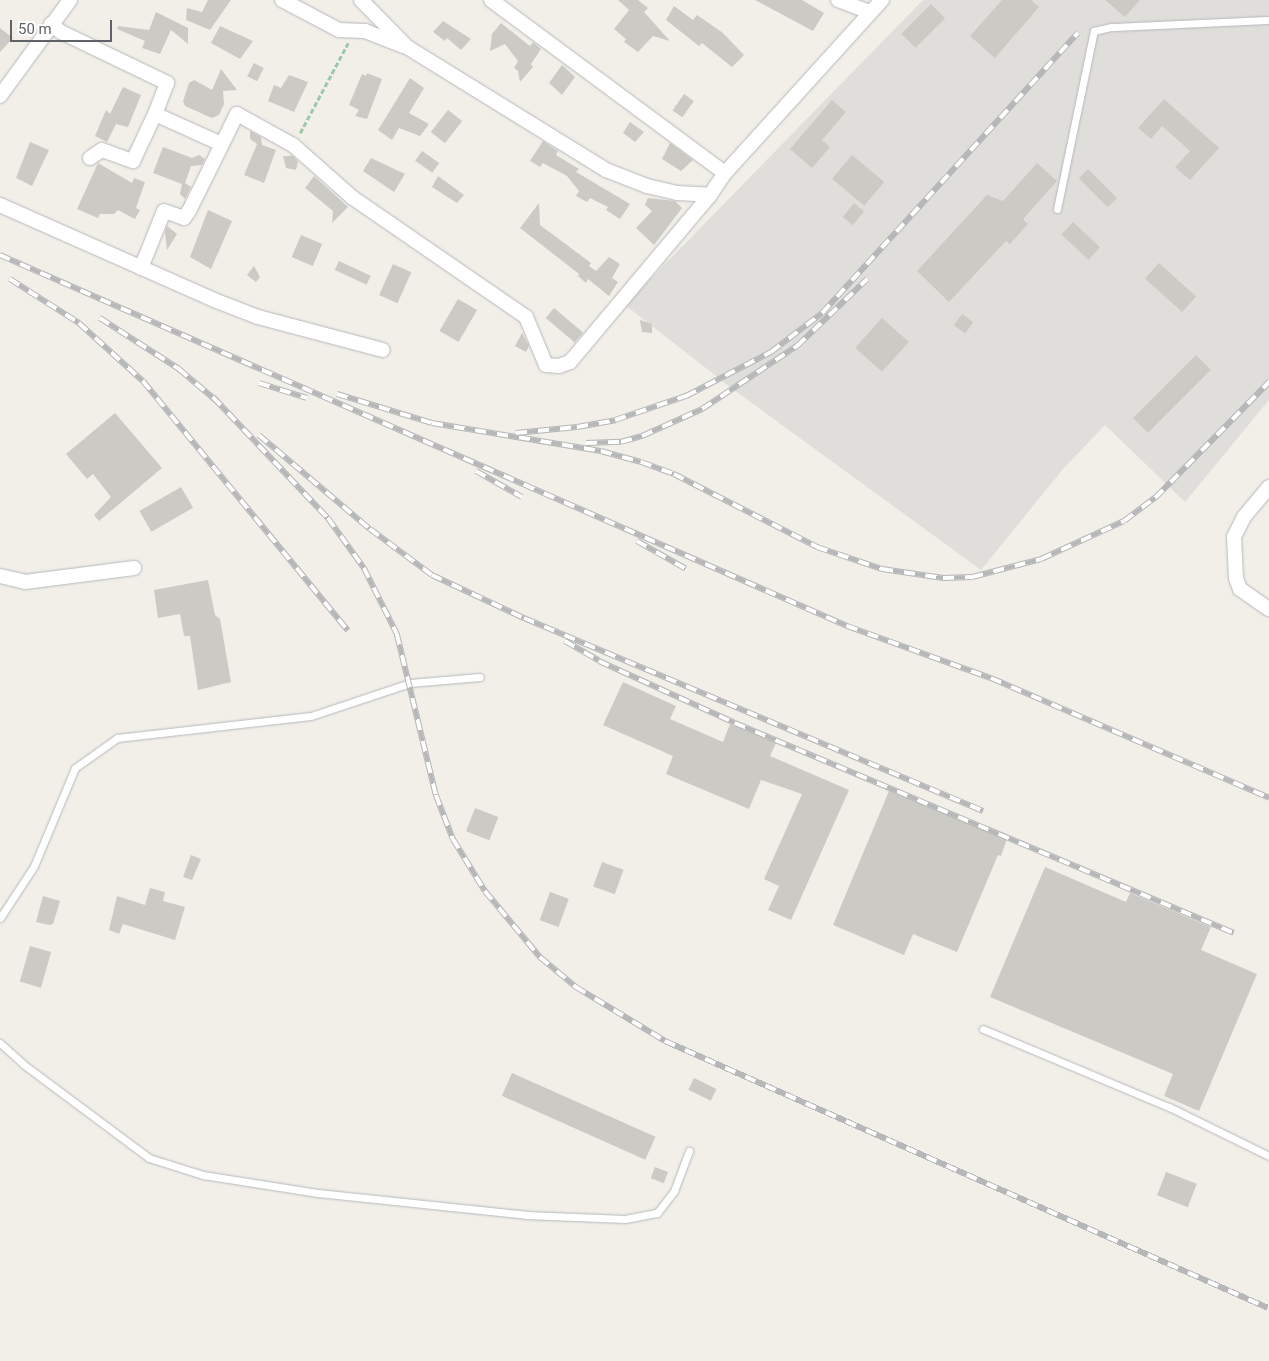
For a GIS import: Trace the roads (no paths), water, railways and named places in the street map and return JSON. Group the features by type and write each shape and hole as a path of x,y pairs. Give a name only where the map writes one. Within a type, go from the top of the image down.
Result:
{"street":[{"path":"0,96 70,0"},
{"path":"282,0 339,30 353,33 365,31 407,47 606,170 655,188 710,195"},
{"path":"361,0 407,47"},
{"path":"490,0 725,173"},
{"path":"838,0 869,12"},
{"path":"141,268 164,211 184,218 237,114 293,145 352,198 526,317 546,365 570,362 710,195 725,173 869,12 882,0"},
{"path":"51,24 61,32 167,83 134,161 102,150 90,158"},
{"path":"155,114 221,144"},
{"path":"0,205 141,268 258,317 383,350"},
{"path":"1269,487 1244,517 1234,537 1236,578 1240,589 1269,609"},
{"path":"0,576 25,582 134,568"}],"lane":[{"path":"1057,209 1094,31 1112,27 1269,20"},
{"path":"0,918 34,866 75,768 116,738 311,716 410,683 480,677"},
{"path":"983,1029 1177,1111 1269,1156"},
{"path":"0,1043 23,1064 150,1158 203,1176 318,1193 526,1215 625,1219 657,1213 674,1191 689,1151"}],"railway":[{"path":"516,433 577,427 615,420 686,396 771,352 822,313 1078,33"},
{"path":"0,255 847,626 991,678 1269,798"},
{"path":"10,279 79,323 143,381 348,631"},
{"path":"586,443 621,442 642,436 702,409 797,346 867,279"},
{"path":"100,318 179,369 218,402"},
{"path":"337,394 432,423 601,451 641,462 674,474 817,547 882,569 943,578 972,577 1041,559 1124,521 1155,498 1269,382"},
{"path":"259,383 307,398"},
{"path":"213,397 328,518 364,568 397,634 436,795 453,839 485,891 540,957 576,987 665,1041 1268,1308"},
{"path":"259,435 370,529 432,575 524,618 983,811"},
{"path":"476,471 522,497"},
{"path":"637,541 686,569"},
{"path":"565,641 599,661 735,723 1234,933"}]}
